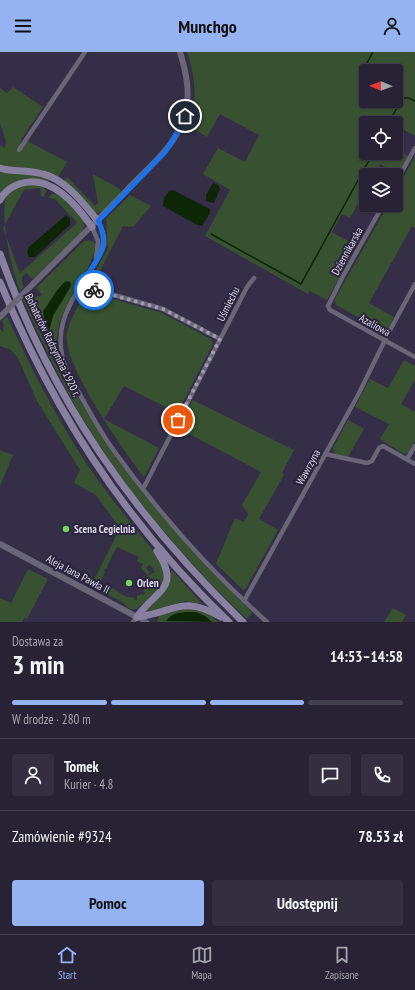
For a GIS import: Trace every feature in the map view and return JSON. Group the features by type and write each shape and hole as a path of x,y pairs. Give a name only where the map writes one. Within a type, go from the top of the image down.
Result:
{"main road":[{"path":"0,168 32,172 54,178 75,195 98,221"},
{"path":"0,200 7,191 14,186 30,181 45,183 59,192 92,227"},
{"path":"0,250 4,264"},
{"name":"Bohaterów Radzymina 1920 r.","path":"0,254 52,373 92,442 128,495 153,526 192,571 243,622"},
{"name":"Bohaterów Radzymina 1920 r.","path":"0,282 47,385 87,452 145,532"},
{"path":"135,619 162,590 167,578 164,562 145,532"},
{"path":"145,532 186,578 229,622"},
{"path":"135,619 184,605 208,610 229,622"}],"street":[{"path":"20,150 27,137 85,52"},
{"path":"0,317 98,221 165,152 180,127 187,104 188,89 186,72 180,52"},
{"path":"403,169 415,148"},
{"name":"Dziennikarska","path":"328,306 379,212"},
{"path":"98,221 103,232 104,242 102,253 94,263 68,308 61,329 60,340 62,359 67,372 111,446 143,489 194,550 267,622"},
{"path":"92,227 99,246 94,263"},
{"name":"Uśmiechu","path":"143,489 246,287 254,278"},
{"path":"82,284 90,288 163,309 220,339"},
{"name":"Wawrzyna","path":"244,601 358,396 385,340 415,284"},
{"name":"Azaliowa","path":"328,306 330,310 415,357"},
{"path":"326,454 367,464 372,461 379,448 384,446 415,464"},
{"path":"407,459 415,446"},
{"name":"Aleja Jana Pawła II","path":"0,544 135,619 148,622"}],"shaded area":[{"path":"187,52 415,52 415,136 403,129 403,116 359,116 359,160 403,160 403,153 408,156 401,168 387,168 380,164 378,168 359,168 359,202 350,218 342,214 332,232 357,246 327,300 310,291 308,294 205,236 230,190 203,174 218,148 245,162 259,135 220,114 207,137 189,126 192,117 194,98 194,80"},
{"path":"13,87 43,107 22,138 18,150 26,140 67,162 58,177 0,167 0,145 5,148 6,142 0,123 0,88 7,93"},
{"path":"415,156 415,228 412,226 369,303 394,317 386,333 336,305 335,299 384,212 403,212 403,178"},
{"path":"0,172 32,175 50,180 48,182 22,180 11,185 0,195"},
{"path":"93,174 120,189 121,193 106,209 98,213 94,213 63,181 67,177 95,206 98,203"},
{"path":"213,183 218,185 220,189 214,203 206,201 206,195"},
{"path":"27,184 44,187 46,191 44,197 41,196 40,188 24,190 5,224 4,217 6,197 10,193"},
{"path":"173,190 210,209 210,213 202,226 197,225 163,206 164,198 169,191"},
{"path":"52,194 61,196 84,221 84,227 81,233 33,279 26,273 23,276 22,283 24,287 20,291 13,270 7,237 20,273 77,223 55,199 48,198"},
{"path":"130,195 151,206 133,227 123,226 95,281 97,286 90,284 89,282 108,249 106,219"},
{"path":"66,215 70,219 70,225 35,257 29,257 27,252 29,247"},
{"path":"5,224 5,230 7,237 3,228"},
{"path":"90,240 92,242 94,241 95,247 93,256 60,320 58,327 57,350 62,367 84,407 140,489 183,540 228,589 252,612 247,619 176,546 154,520 114,466 77,409 23,300 30,294 32,297 41,296 42,294 36,288 84,241"},
{"path":"66,281 70,282 71,286 53,316 48,336 54,339 47,338 45,341 42,332 45,326 43,311 56,291"},
{"path":"85,291 162,313 211,339 213,344 177,413 124,386 104,419 74,365 68,347 68,328"},
{"path":"7,316 42,388 83,458 110,497 160,559 164,571 163,585 137,609 130,609 122,602 105,593 104,589 106,586 113,588 122,595 134,597 135,600 137,600 137,596 141,594 143,595 145,593 143,591 147,581 147,576 155,572 150,565 146,567 150,573 147,575 141,568 143,564 137,561 139,557 117,547 107,569 105,568 105,572 98,587 93,587 67,573 67,568 89,579 95,578 120,528 96,495 74,483 80,470 37,401 18,358 11,350 0,346 0,329 3,332 4,325 2,321"},
{"path":"404,360 415,366 415,380 401,404 415,412 415,441 408,453 404,454 380,439 389,424 355,407 370,379 388,388"},
{"path":"193,400 294,450 282,473 284,475 259,519 278,530 246,588 243,590 216,564 235,518 244,522 248,514 242,505 261,472 178,428"},
{"path":"104,419 159,448 144,477"},
{"path":"348,420 364,429 348,457 335,454 333,448"},
{"path":"0,450 13,455 0,486"},
{"path":"28,569 48,579 27,619 24,618 22,622 0,622 0,598 11,603"},
{"path":"172,570 202,604 186,601 146,612"},
{"path":"189,608 208,614 219,622 157,622 159,615"},
{"path":"393,608 406,615 402,622 384,622"},
{"path":"184,612 196,612 205,616 212,622 166,621 172,615"}],"waterway":[{"path":"366,64 373,52"},
{"path":"403,98 408,98 415,101"},
{"path":"393,116 397,108"},
{"path":"211,234 301,284 369,160"}],"way so far":[{"path":"94,290 163,309 220,339 178,420"}],"place":[{"name":"Scena Cegielnia","path":"66,529"},
{"name":"Orlen","path":"129,583"}],"route":[{"path":"94,290 82,284 94,263 102,253 104,246 103,232 98,221 165,152 185,116"}]}
